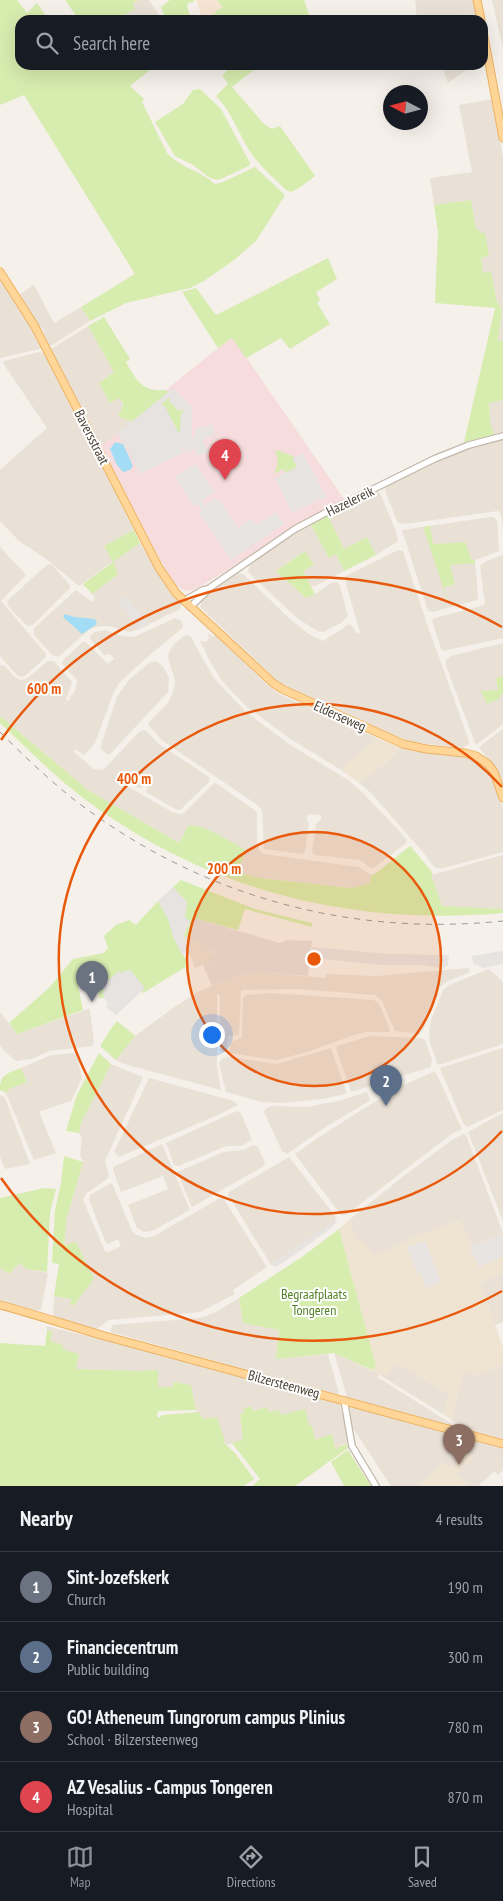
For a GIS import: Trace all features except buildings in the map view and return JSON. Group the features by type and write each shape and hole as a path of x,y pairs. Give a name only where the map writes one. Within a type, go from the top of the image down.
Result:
{"main road":[{"path":"477,0 480,15"},
{"path":"488,59 503,138"},
{"name":"Baversstraat","path":"0,272 34,325 165,578 184,601"},
{"name":"Elderseweg","path":"184,601 282,689 403,744 426,749 471,754 480,758 494,772 503,798"},
{"name":"Bilzersteenweg","path":"0,1305 48,1318 65,1325"},
{"name":"Bilzersteenweg","path":"0,1309 503,1444"}],"street":[{"name":"Hazelereik","path":"190,607 208,589 295,529 434,459 469,445 503,436"},
{"name":"Hazelereik","path":"184,601 202,590 208,589"},
{"path":"344,1400 352,1446 376,1486"}],"shaded area":[{"path":"139,0 149,0 159,15 124,15 134,9 133,3"},
{"path":"196,0 217,0 223,8 210,15 201,15"},
{"path":"415,0 473,0 476,15 416,15"},
{"path":"492,0 503,0 503,49"},
{"path":"444,70 466,70 448,83"},
{"path":"492,99 503,157 503,341 497,341 502,310 496,299 491,272 483,273 481,258 489,256 476,229 471,200 434,205 430,178 472,172 459,105"},
{"path":"0,280 28,323 38,346 40,345 41,347 39,349 0,358"},
{"path":"34,285 54,323 81,307 90,321 52,345 49,345 42,328 40,328 20,294"},
{"path":"88,326 114,372 99,383 121,400 123,406 118,416 133,421 101,446 51,349"},
{"path":"232,337 344,499 293,527 194,590 188,591 177,587 169,576 101,446 168,393 166,390"},
{"path":"39,352 44,353 134,530 104,546 113,562 140,543 164,583 181,602 179,610 130,632 109,626 90,629 58,657 52,655 34,635 34,628 76,590 92,602 95,598 92,594 118,573 112,562 79,586 45,558 19,541 0,521 0,470 47,428 3,363 4,361"},
{"path":"173,388 192,407 192,438 194,438 196,427 205,427 211,424 215,434 203,440 208,452 198,456 194,449 185,453 183,446 183,453 140,474 118,433","holes":["168,398 171,398 169,401 179,411 182,409 184,411 181,414 179,433 164,405 160,406"]},
{"path":"503,400 503,433 494,435 490,422 489,403"},
{"path":"503,438 503,528 501,514 498,511 405,524 398,523 385,491 387,485 470,447"},
{"path":"303,453 326,497 318,501 315,497 316,501 292,513 275,478 297,467 292,458"},
{"path":"195,464 215,492 201,501 206,508 205,504 215,498 217,501 219,499 238,528 251,519 256,525 276,512 284,524 231,560 199,513 202,511 197,504 194,506 175,477"},
{"path":"375,491 380,493 396,531 398,541 376,555 367,537 344,549 327,514"},
{"path":"494,517 497,521 499,550 475,560 477,600 433,612 428,611 402,530"},
{"path":"310,523 329,557 336,554 344,571 315,586 311,586 303,571 314,565 304,551 276,571 306,598 331,583 337,582 340,586 348,616 341,623 323,632 317,631 297,618 248,572 250,564"},
{"path":"0,547 26,575 1,601 46,654 45,658 22,677 17,675 0,656"},
{"path":"398,550 403,551 469,741 469,744 462,748 413,742 396,736 280,683 200,607 204,597 237,573 243,574 291,620 310,635 323,641 350,624 359,633 346,584 346,576"},
{"path":"503,555 503,638 443,651 432,620 485,605 480,566 486,561"},
{"path":"48,564 51,564 70,585 70,588 33,625 27,626 8,606 7,601"},
{"path":"124,596 149,624 140,629 118,601"},
{"path":"175,618 182,621 183,627 119,683 95,743 84,755 75,749 74,752 94,769 103,770 139,732 145,730 159,744 209,777 210,781 180,810 146,792 148,786 145,783 143,787 138,788 125,780 123,784 174,813 180,814 184,813 216,783 257,812 257,844 260,852 359,867 371,875 370,883 351,888 260,878 239,873 237,872 246,852 188,827 179,843 88,790 0,716 0,665 5,666 15,677 21,680 26,679 48,661 54,661 72,682 66,700 69,701 77,683 76,679 62,664 63,660 83,642 86,642 108,664 114,659 110,654 104,655 90,639 90,636 95,632 105,630 122,636 134,637"},
{"path":"208,633 213,637 215,635 218,636 266,684 279,694 377,738 341,770 289,738 246,706 223,682 200,641 206,642 209,639"},
{"path":"188,635 191,637 213,677 246,712 289,744 348,780 401,833 407,840 406,843 372,869 360,860 315,855 312,852 316,824 321,820 321,815 309,814 306,818 309,823 305,852 302,854 264,849 262,812 259,806 163,741 148,725 168,703 173,692 175,681 168,657 169,652 175,643"},
{"path":"503,643 503,676 497,678 498,690 481,691 503,694 503,724 476,745 446,666 446,660 451,656"},
{"path":"155,661 163,666 169,678 168,692 112,752 109,755 107,754 100,748 117,697 129,680 149,663"},
{"path":"503,729 503,787 496,770 479,747"},
{"path":"377,738 399,748 388,761 358,782 341,770"},
{"path":"399,748 467,757 478,761 490,772 503,808 503,852 440,869 434,867 371,793 358,782 388,761"},
{"path":"503,855 503,909 442,906 431,875"},
{"path":"173,887 187,902 185,917 190,922 183,937 189,951 182,954 174,939 168,919 158,901"},
{"path":"194,918 280,943 287,940 312,941 308,976 258,972 234,977 212,986 203,965 212,962 210,957 216,954 191,936"},
{"path":"191,936 216,954 212,962 195,968 183,937"},
{"path":"312,947 387,954 449,955 448,966 445,966 445,969 423,965 384,965 311,958"},
{"path":"503,951 503,964 483,968 474,964 471,956"},
{"path":"469,968 470,972 448,981 440,987 420,1034 395,1031 382,1001 375,995 298,989 241,990 239,1035 228,1036 226,1051 223,1053 220,1051 220,995 217,994 217,1067 221,1090 124,1064 116,1060 135,1036 176,1006 198,992 234,977 258,972 326,978 326,974 376,976"},
{"path":"489,969 503,982 503,1044 438,1065 430,1043 429,1031 431,1020 443,990 449,985"},
{"path":"125,970 127,972 130,970 145,988 116,1015 106,1007 108,1005 103,995 103,985 107,984 106,982 119,971 122,973"},
{"path":"271,993 374,1000 379,1004 390,1029 389,1032 357,1034 307,1052 277,1060 229,1053 231,1042 242,1037 243,998 246,995"},
{"path":"88,1009 90,1010 94,1042 92,1046 50,1051 31,1059 16,1061 0,1046 0,1012 17,1034"},
{"path":"370,1036 421,1038 425,1040 432,1060 431,1067 351,1092 336,1048 337,1046"},
{"path":"331,1048 346,1094 323,1099 281,1103 261,1102 226,1092 219,1063 222,1058 232,1057 277,1064"},
{"path":"503,1048 503,1110 467,1127 463,1123 440,1068"},
{"path":"76,1053 82,1078 71,1101 39,1112 56,1153 34,1160 6,1093 9,1089 27,1082 21,1068 51,1055"},
{"path":"111,1064 143,1077 105,1161 109,1176 87,1193 83,1200 105,1251 109,1252 121,1246 118,1239 108,1244 106,1243 89,1200 90,1195 111,1183 132,1231 146,1238 154,1236 223,1198 267,1267 233,1290 235,1294 200,1312 109,1320 95,1330 53,1317 54,1296 71,1299 74,1305 64,1245 67,1217 83,1161 80,1155 82,1137 79,1133 81,1123"},
{"path":"433,1072 436,1073 462,1129 453,1133 346,1215 341,1215 295,1154 397,1088"},
{"path":"149,1078 234,1101 238,1105 119,1157 114,1152"},
{"path":"367,1092 369,1101 327,1126 287,1154 282,1151 264,1112 266,1108 271,1106 307,1107 338,1101"},
{"path":"0,1095 5,1098 30,1164 5,1169 0,1157"},
{"path":"237,1111 241,1113 252,1140 241,1146 226,1146 179,1166 174,1165 166,1143"},
{"path":"503,1113 503,1221 468,1132"},
{"path":"463,1134 466,1135 503,1233 472,1247 459,1221 374,1256 368,1248 358,1244 349,1220 405,1175"},
{"path":"162,1144 190,1210 152,1231 144,1232 137,1228 128,1205 168,1189 163,1176 121,1192 113,1167"},
{"path":"254,1145 258,1147 265,1163 264,1166 192,1207 177,1172 224,1152 243,1150"},
{"path":"289,1157 336,1217 333,1222 271,1265 228,1195 229,1192"},
{"path":"335,1220 338,1221 332,1227 297,1253 276,1267 271,1265"},
{"path":"349,1220 358,1243 363,1241 374,1256 410,1239 459,1220 472,1247 503,1233 503,1273 480,1283 503,1347 503,1365 476,1375 463,1371 451,1420 443,1414 449,1394 397,1363 383,1377 372,1370 376,1366 339,1229"},
{"path":"502,1234 503,1256 479,1267 470,1248"},
{"path":"425,1241 441,1282 426,1288 421,1273 417,1273 407,1247"},
{"path":"18,1263 27,1269 48,1273 41,1310 34,1310 0,1301 0,1268 9,1274"},
{"path":"503,1273 503,1322 495,1325 480,1283"},
{"path":"239,1298 243,1323 279,1330 276,1359 328,1354 339,1393 234,1366 111,1332 110,1330 113,1325 200,1318 214,1313"},
{"path":"46,1326 149,1351 339,1403 346,1427 347,1444 343,1444 336,1452 315,1440 311,1425 309,1426 268,1412 266,1407 252,1411 251,1407 240,1414 244,1441 226,1445 196,1410 190,1385 173,1383 173,1387 158,1387 158,1370 75,1369 61,1349 50,1341 53,1332 47,1330"},
{"path":"334,1353 379,1374 377,1377 452,1424 451,1426 347,1397"},
{"path":"397,1363 449,1394 443,1414 383,1377"},
{"path":"503,1365 503,1439 465,1429 451,1420 463,1370 476,1375"},
{"path":"351,1405 503,1446 503,1470 498,1475 495,1471 478,1486 470,1486 455,1474 473,1457 450,1469 443,1462 420,1486 391,1486 353,1428 350,1414"},
{"path":"467,1451 473,1457 455,1474 470,1486 420,1486 443,1462 450,1468"}],"green space":[{"path":"0,0 17,0 27,13 37,3 45,15 15,15 15,70 150,70 130,86 144,99 142,102 167,153 172,158 215,184 255,167 285,195 256,241 234,260 204,281 190,288 126,303 90,321 81,307 135,274 24,95 0,105"},
{"path":"65,0 139,0 133,3 135,9 124,15 76,15"},
{"path":"170,0 195,0 192,3 189,2 187,6 190,15 164,15 161,7"},
{"path":"217,0 304,0 309,15 211,15 223,8"},
{"path":"255,70 232,87 264,124 272,129 280,126 315,176 299,188 291,192 286,190 260,165 248,148 227,110 216,96 228,84 222,75 227,71"},
{"path":"200,89 221,109 250,163 249,166 218,180 210,178 193,165 175,156 155,122 183,104 193,90"},
{"path":"471,200 476,229 479,229 480,233 485,233 489,256 481,258 483,273 491,271 496,299 502,310 498,340 503,341 503,400 489,403 490,421 494,435 464,442 495,308 435,303 438,232 434,205"},
{"path":"328,258 337,279 316,292 320,300 317,303 330,324 290,349 281,338 246,358 232,338 218,348 182,292 196,288 216,315"},
{"path":"104,317 130,359 126,362 137,380 146,387 166,390 168,393 133,421 118,416 123,403 119,398 110,403 99,383 114,372 88,326"},
{"path":"168,398 171,398 180,411 181,409 184,411 182,414 181,432 178,434 164,405 160,406"},
{"path":"277,450 295,457 293,458 297,467 286,473 283,469 274,474 278,463 275,452"},
{"path":"327,514 344,549 367,537 376,555 344,571 336,554 329,558 310,523"},
{"path":"430,526 433,544 465,542 471,559 475,560 475,563 450,565 455,584 444,587 450,608 423,527"},
{"path":"134,530 140,543 113,562 104,546"},
{"path":"305,551 314,565 303,571 315,594 306,598 276,571"},
{"path":"113,562 118,574 92,594 83,584"},
{"path":"503,676 503,694 500,695 500,698 487,704 481,691 498,690 496,678"},
{"path":"0,716 88,790 179,843 188,826 194,826 216,833 244,849 246,852 237,871 239,873 260,878 351,888 370,883 371,875 375,874 410,846 433,873 431,875 442,906 503,909 503,913 448,916 393,914 340,908 288,897 238,882 188,861 140,836 81,797 0,723"},
{"path":"181,880 255,909 312,923 312,927 245,909 238,930 194,918 191,936 183,937 190,922 184,917 187,902 173,887"},
{"path":"158,901 168,919 174,939 187,962 187,966 143,993 141,991 144,988 130,970 122,973 107,984 103,995 105,998 99,998 96,977 81,983 78,986 83,1010 17,1034 9,1023 49,988 73,959 104,953 108,948 104,936 116,925 129,920 136,925"},
{"path":"117,1021 135,1036 116,1060 101,1045"},
{"path":"99,1053 111,1064 81,1123 79,1133 66,1131 77,1095"},
{"path":"21,1068 27,1082 9,1089 6,1093 0,1090 3,1077"},
{"path":"64,1156 83,1162 67,1217 64,1245 76,1242 94,1279 74,1305 70,1305 71,1299 54,1296 59,1264 52,1263 55,1210"},
{"path":"44,1188 56,1189 50,1213 47,1272 27,1269 19,1263 9,1274 0,1268 0,1198"},
{"name":"Begraafplaats Tongeren","path":"339,1229 376,1366 372,1370 334,1353 276,1359 279,1330 243,1323 239,1298 302,1257"},
{"path":"47,1330 53,1332 50,1341 63,1345 62,1349 79,1354 76,1369 158,1370 158,1387 173,1387 173,1382 191,1385 196,1410 158,1411 157,1416 159,1418 163,1415 198,1412 204,1419 217,1417 225,1441 223,1442 235,1453 254,1479 244,1486 0,1486 0,1343 45,1346"},
{"path":"251,1406 253,1411 267,1407 268,1412 279,1410 281,1415 305,1409 309,1426 312,1425 315,1440 332,1434 336,1451 338,1447 347,1444 348,1448 295,1486 252,1486 260,1479 232,1443 243,1440 240,1414 244,1413 243,1409"},
{"path":"348,1450 371,1486 344,1486 331,1462"}],"water":[{"path":"115,442 123,444 133,466 130,470 123,472 117,465 110,449"},
{"path":"65,614 95,619 97,624 82,634 63,617"}],"railway":[{"path":"0,732 72,798 120,832 170,860 222,884 276,902 331,915 387,922 445,924 503,921"}],"place":[{"name":"AZ Vesalius - Campus Tongeren","path":"225,480"},
{"name":"Sint-Jozefskerk","path":"92,1002"},
{"name":"Financiecentrum","path":"386,1106"},
{"name":"GO! Atheneum Tungrorum campus Plinius","path":"459,1465"}]}
